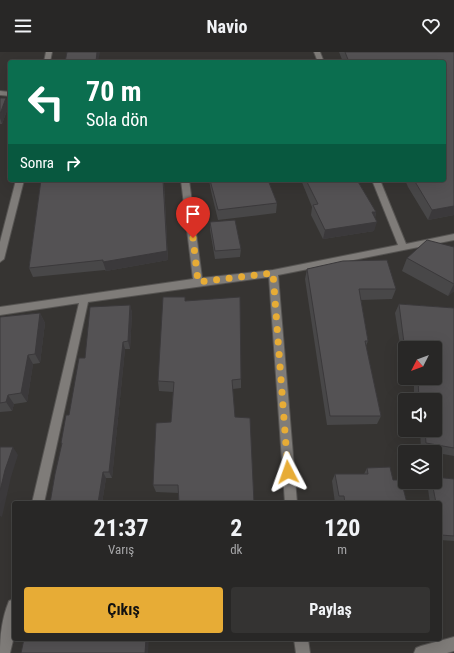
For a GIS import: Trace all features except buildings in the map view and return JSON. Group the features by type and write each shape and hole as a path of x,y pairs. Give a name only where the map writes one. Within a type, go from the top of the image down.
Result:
{"street":[{"path":"0,259 19,182"},
{"path":"185,182 198,282"},
{"path":"377,182 403,247"},
{"path":"0,311 84,300 198,282 273,273 454,237"},
{"path":"273,273 291,501"},
{"path":"38,501 84,300"},
{"path":"3,653 12,615"},
{"path":"302,641 303,653"},
{"path":"421,653 454,644"}],"route":[{"path":"193,238 198,282 273,273 288,472"}]}
